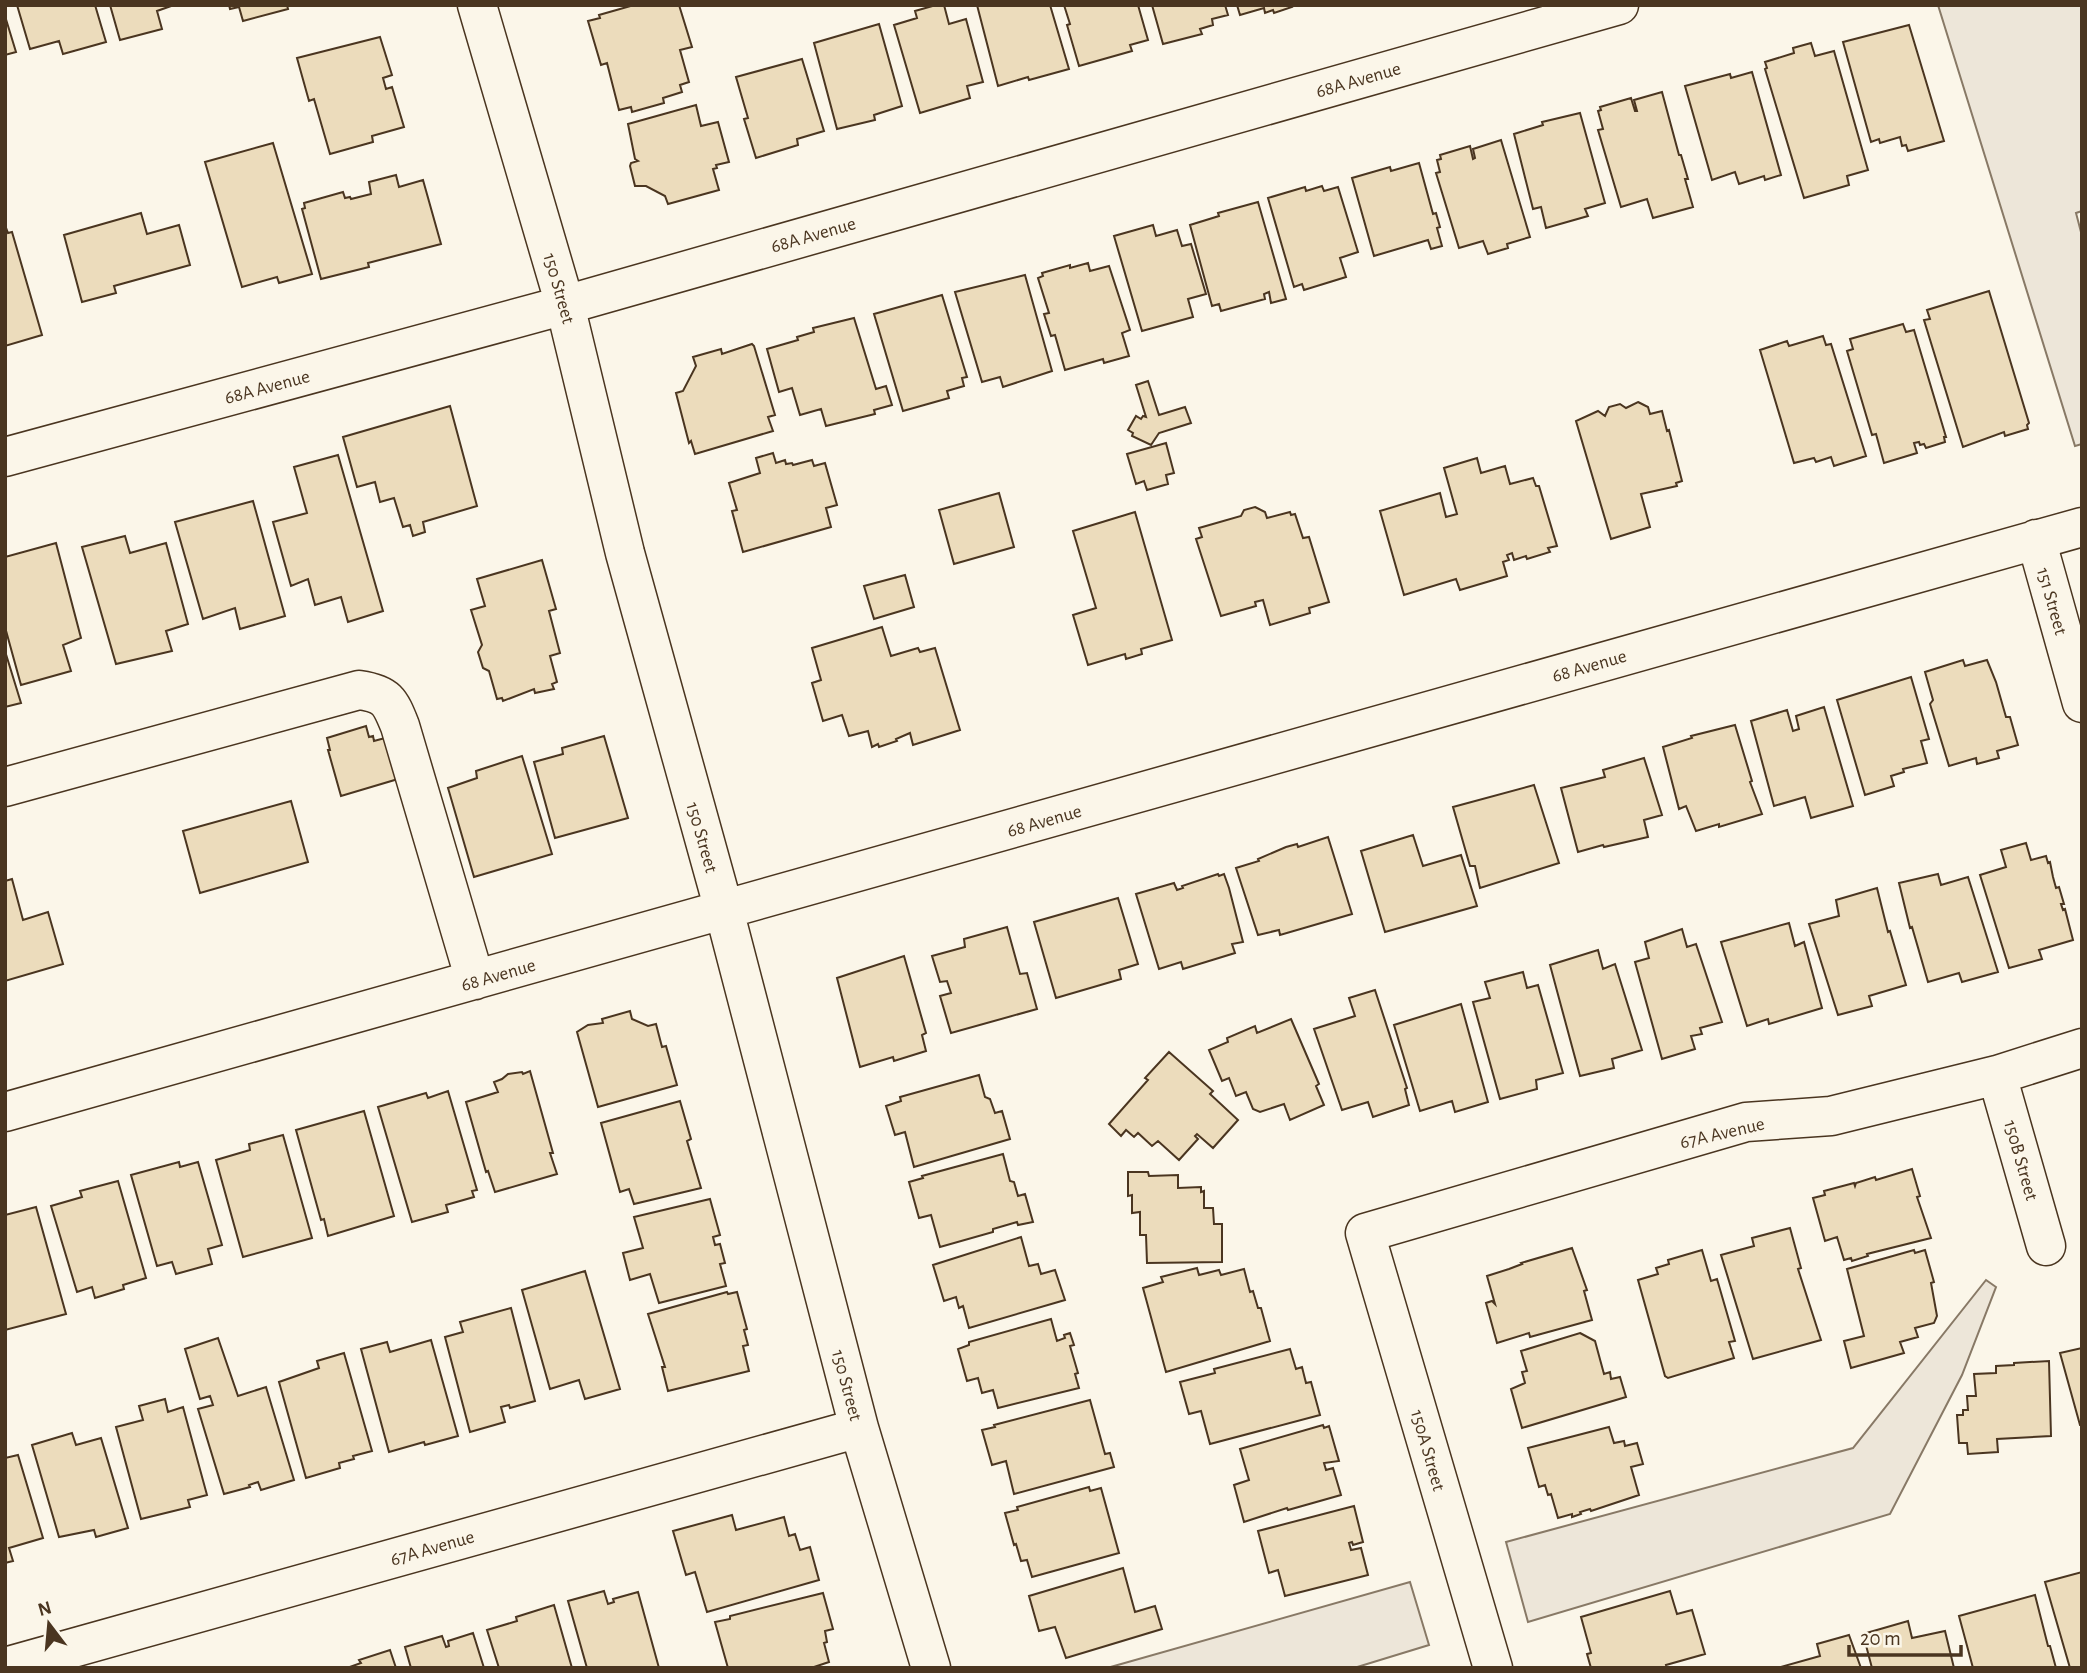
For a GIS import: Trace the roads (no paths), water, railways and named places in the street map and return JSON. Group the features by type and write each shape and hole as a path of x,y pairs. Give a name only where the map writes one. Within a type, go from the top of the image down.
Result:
{"street":[{"name":"150 Street","path":"477,5 565,305 625,552 724,910 859,1429 931,1668"},
{"name":"68A Avenue","path":"5,457 565,305 1619,5"},
{"name":"68 Avenue","path":"5,1112 2082,527"},
{"name":"151 Street","path":"2036,539 2082,703"},
{"path":"5,787 359,690 377,693 391,705 400,726 475,980"},
{"name":"67A Avenue","path":"1365,1233 1746,1122 1830,1116 1997,1074 2082,1048"},
{"name":"150B Street","path":"1997,1074 2046,1246"},
{"name":"150A Street","path":"1365,1233 1493,1668"},
{"name":"67A Avenue","path":"5,1667 859,1429"}]}
